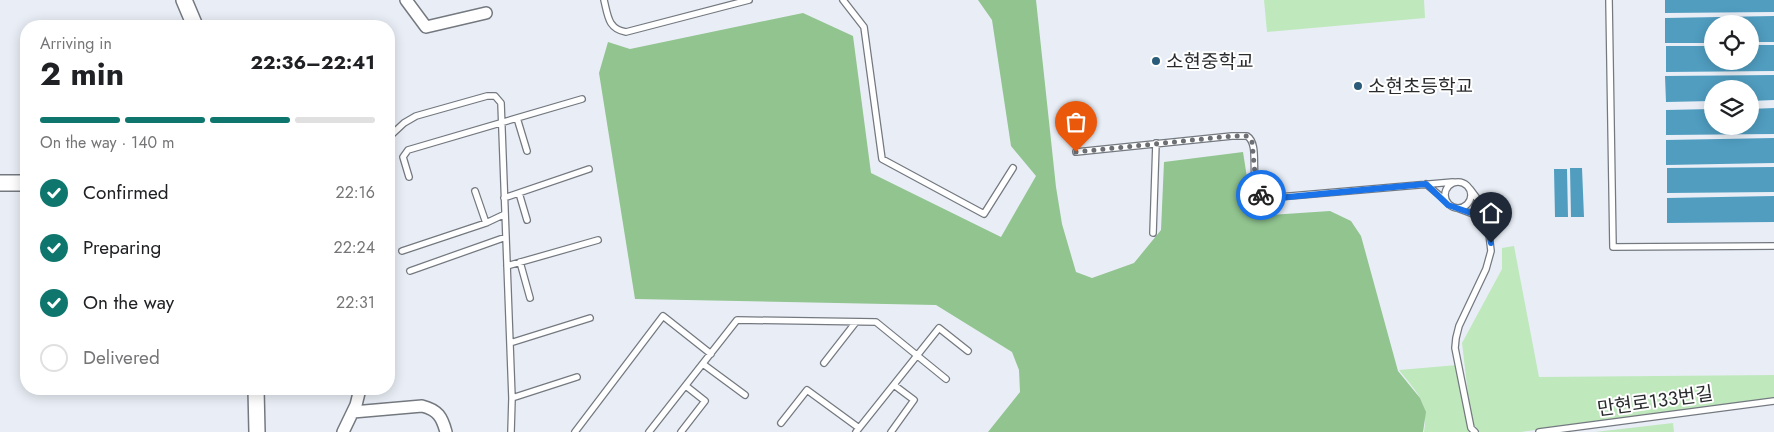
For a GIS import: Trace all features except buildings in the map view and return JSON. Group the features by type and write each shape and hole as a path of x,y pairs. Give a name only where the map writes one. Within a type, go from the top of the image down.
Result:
{"street":[{"path":"184,0 192,20"},
{"path":"406,0 426,27 486,13"},
{"path":"0,183 20,183"},
{"path":"256,395 257,432"},
{"path":"343,432 356,405 358,395"},
{"path":"353,412 422,406 433,409 441,417 446,432"}],"lane":[{"path":"604,0 610,22 617,30 626,32 749,0"},
{"path":"844,0 864,27 882,159 984,214 1013,168"},
{"path":"1609,0 1612,248 1774,246"},
{"path":"395,131 416,116 487,96 495,96 501,103 512,398 511,432"},
{"path":"409,177 402,157 408,150 582,99"},
{"path":"517,118 527,151"},
{"path":"1076,152 1156,143 1247,136 1252,142 1256,185 1260,194 1267,198 1426,184 1463,183 1470,189 1478,201 1491,243 1490,259 1459,326 1456,348 1471,428 1475,432"},
{"path":"1153,233 1156,143"},
{"path":"504,198 589,169"},
{"path":"1446,201 1444,197 1446,188 1453,182"},
{"path":"1426,184 1446,201 1448,205 1474,214 1486,223"},
{"path":"1457,208 1466,206 1469,202 1470,189"},
{"path":"475,191 486,223"},
{"path":"519,193 527,220"},
{"path":"402,251 486,223 505,214"},
{"path":"410,271 506,237"},
{"path":"507,266 598,240"},
{"path":"520,262 530,298"},
{"path":"575,432 663,316 711,354"},
{"path":"510,343 590,318"},
{"path":"649,432 737,320 876,322 946,379"},
{"path":"824,363 856,322"},
{"path":"781,423 807,390 858,430 939,328 968,350"},
{"path":"703,364 745,396"},
{"path":"512,398 577,376"},
{"path":"891,432 914,400 894,385"},
{"path":"681,432 705,401 686,386"},
{"name":"만현로133번길","path":"1539,432 1774,400"}],"green space":[{"path":"978,0 1036,0 1056,187 1062,224 1076,272 1092,278 1134,263 1161,230 1164,162 1243,152 1253,216 1330,211 1351,221 1361,236 1398,371 1420,398 1426,412 1423,432 988,432 1020,392 1019,370 1012,352 936,305 635,299 599,73 608,42 630,49 803,13 853,36 871,173 1001,237 1036,176 1011,146 992,20"},
{"path":"1264,0 1424,0 1425,18 1267,32"},
{"path":"1514,246 1539,377 1774,375 1774,398 1521,432 1478,432 1472,428 1462,343 1502,269 1502,248"},
{"path":"1457,365 1469,432 1424,432 1425,413 1423,405 1416,392 1399,370"},
{"path":"1673,423 1674,432 1595,432"}],"water":[{"path":"1665,0 1774,0 1774,12 1665,13"},
{"path":"1759,16 1774,16 1774,42 1759,42"},
{"path":"1704,17 1704,43 1665,43 1665,18"},
{"path":"1759,45 1774,45 1774,71 1666,72 1666,46 1704,46 1704,70 1759,70"},
{"path":"1774,75 1774,100 1759,101 1759,80 1704,80 1704,101 1666,102 1665,76"},
{"path":"1774,108 1774,134 1759,134 1759,109"},
{"path":"1704,109 1704,135 1666,135 1666,110"},
{"path":"1774,138 1774,163 1666,165 1666,140"},
{"path":"1774,167 1774,192 1667,193 1667,168"},
{"path":"1570,168 1582,168 1584,217 1571,217"},
{"path":"1554,169 1567,169 1568,217 1555,217"},
{"path":"1774,196 1774,222 1667,223 1667,198"}],"way so far":[{"path":"1076,152 1156,143 1247,136 1252,142 1256,185 1261,195"}],"place":[{"name":"소현중학교","path":"1156,61"},
{"name":"소현초등학교","path":"1358,86"}],"route":[{"path":"1261,195 1267,198 1277,198 1426,184 1446,201 1448,205 1474,214 1486,223 1491,243"}]}
